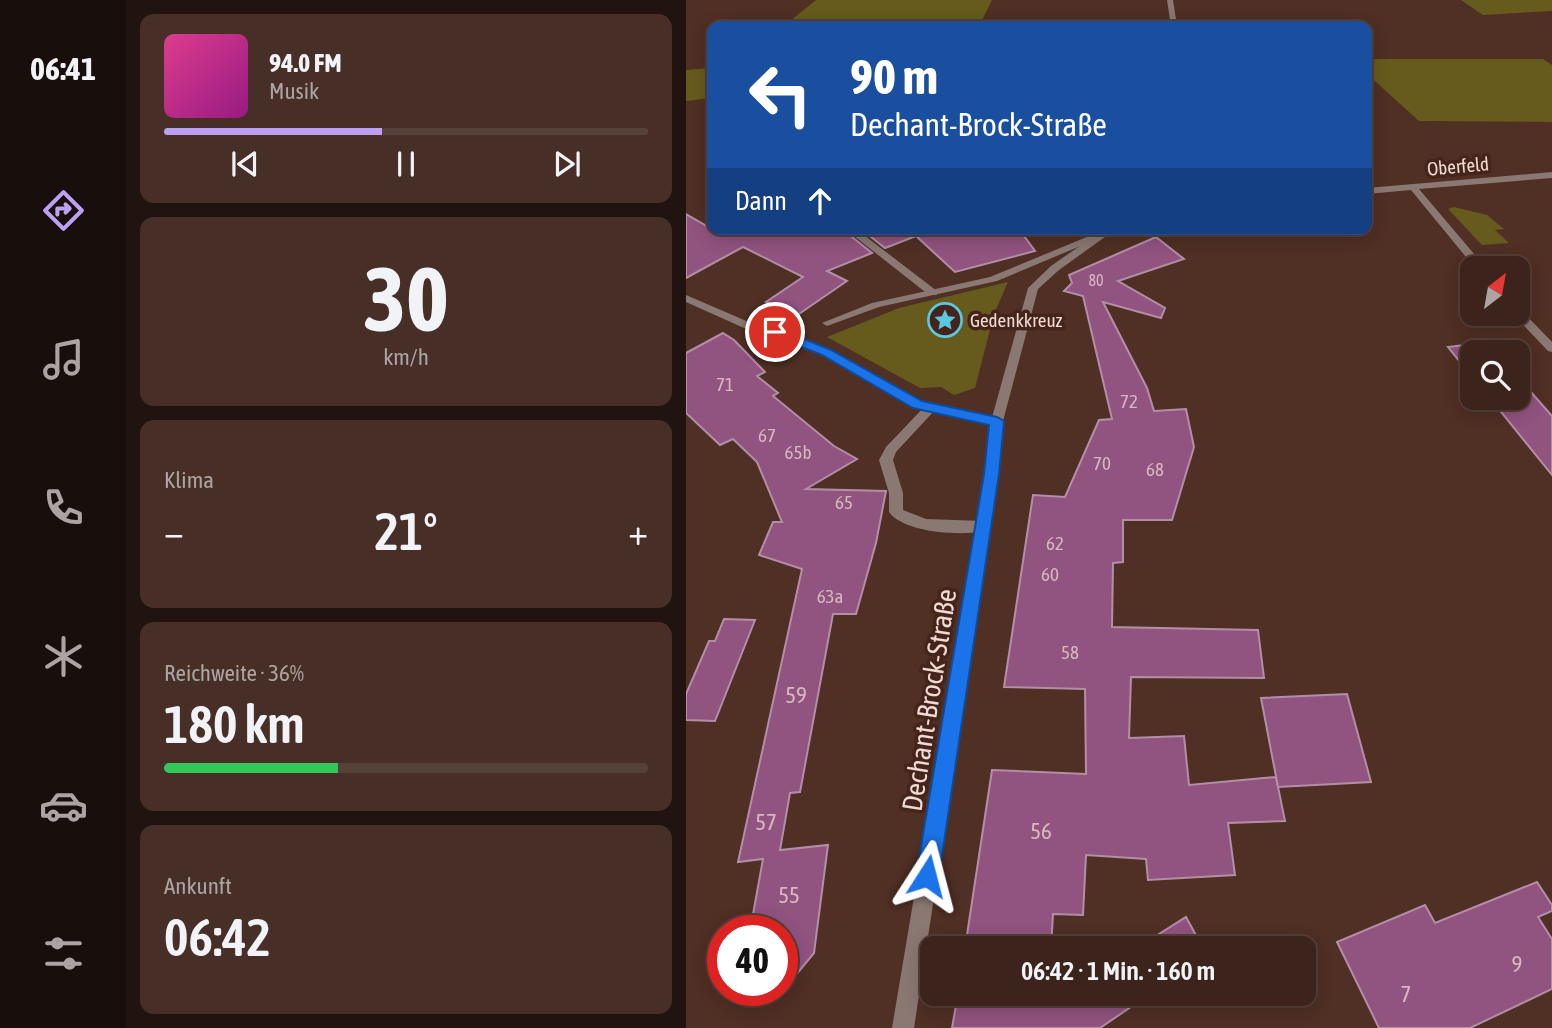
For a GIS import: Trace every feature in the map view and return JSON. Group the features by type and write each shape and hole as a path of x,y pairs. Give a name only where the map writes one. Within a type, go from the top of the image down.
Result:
{"street":[{"path":"1170,0 1173,21"},
{"name":"Oberfeld","path":"1372,191 1552,175"},
{"path":"1413,187 1471,256"},
{"path":"858,235 933,293"},
{"name":"Dechant-Brock-Straße","path":"827,323 876,305 993,279 1099,235"},
{"name":"Dechant-Brock-Straße","path":"903,1028 983,526 997,421 1033,288 1055,268 1104,235"},
{"path":"686,298 748,326 827,352 918,404 997,421"},
{"path":"1530,326 1552,349"},
{"path":"932,407 891,450 886,460 896,494 896,512 905,519 923,524 983,526"}],"shaded area":[{"path":"816,0 992,0 982,21 790,21"},
{"path":"1461,0 1552,0 1552,11 1483,15"},
{"path":"1372,59 1543,59 1552,65 1552,122 1419,121 1372,79"},
{"path":"707,68 707,99 686,101 686,70"},
{"path":"1454,207 1487,215 1504,229 1495,230 1509,243 1482,245 1448,209"},
{"path":"1008,282 994,314 975,388 954,395 941,387 920,388 827,337 899,308"}],"building":[{"path":"686,214 707,226 707,235 850,235 872,253 827,271 847,281 799,314 766,302 803,277 743,247 686,278"},
{"path":"869,235 1023,235 1035,251 955,272 916,236 885,248"},
{"path":"1156,237 1184,259 1118,281 1165,308 1161,318 1103,302 1147,388 1154,411 1186,409 1194,447 1172,520 1123,520 1123,562 1113,563 1112,627 1258,630 1264,678 1131,677 1129,738 1184,736 1189,785 1276,777 1285,821 1228,823 1235,875 1148,880 1146,859 1086,855 1083,915 1053,914 1052,936 967,936 992,770 1086,774 1085,689 1004,687 1033,495 1065,497 1099,420 1112,419 1083,296 1064,291 1072,283 1069,275"},
{"path":"723,333 734,340 765,372 757,376 778,393 773,396 834,446 857,459 806,489 886,491 876,543 856,614 833,614 800,792 790,793 780,850 828,845 814,953 798,972 798,915 753,915 763,859 738,862 802,569 759,555 773,522 782,522 757,462 733,439 720,445 686,413 686,353"},
{"path":"1460,346 1460,362 1448,347"},
{"path":"1530,391 1552,416 1552,475 1500,410 1530,410"},
{"path":"724,619 755,620 715,721 686,720 686,694 709,641 715,641"},
{"path":"1347,694 1371,782 1278,787 1261,698"},
{"path":"1537,882 1552,905 1552,911 1538,917 1552,939 1552,989 1470,1028 1379,1028 1337,942 1425,905 1435,923"},
{"path":"1186,917 1196,936 1156,936"},
{"path":"956,1006 1132,1006 1100,1028 952,1028"}],"place":[{"name":"Gedenkkreuz","path":"945,320"}],"route":[{"path":"775,332 827,352 918,404 997,421 992,474 927,876"}]}
